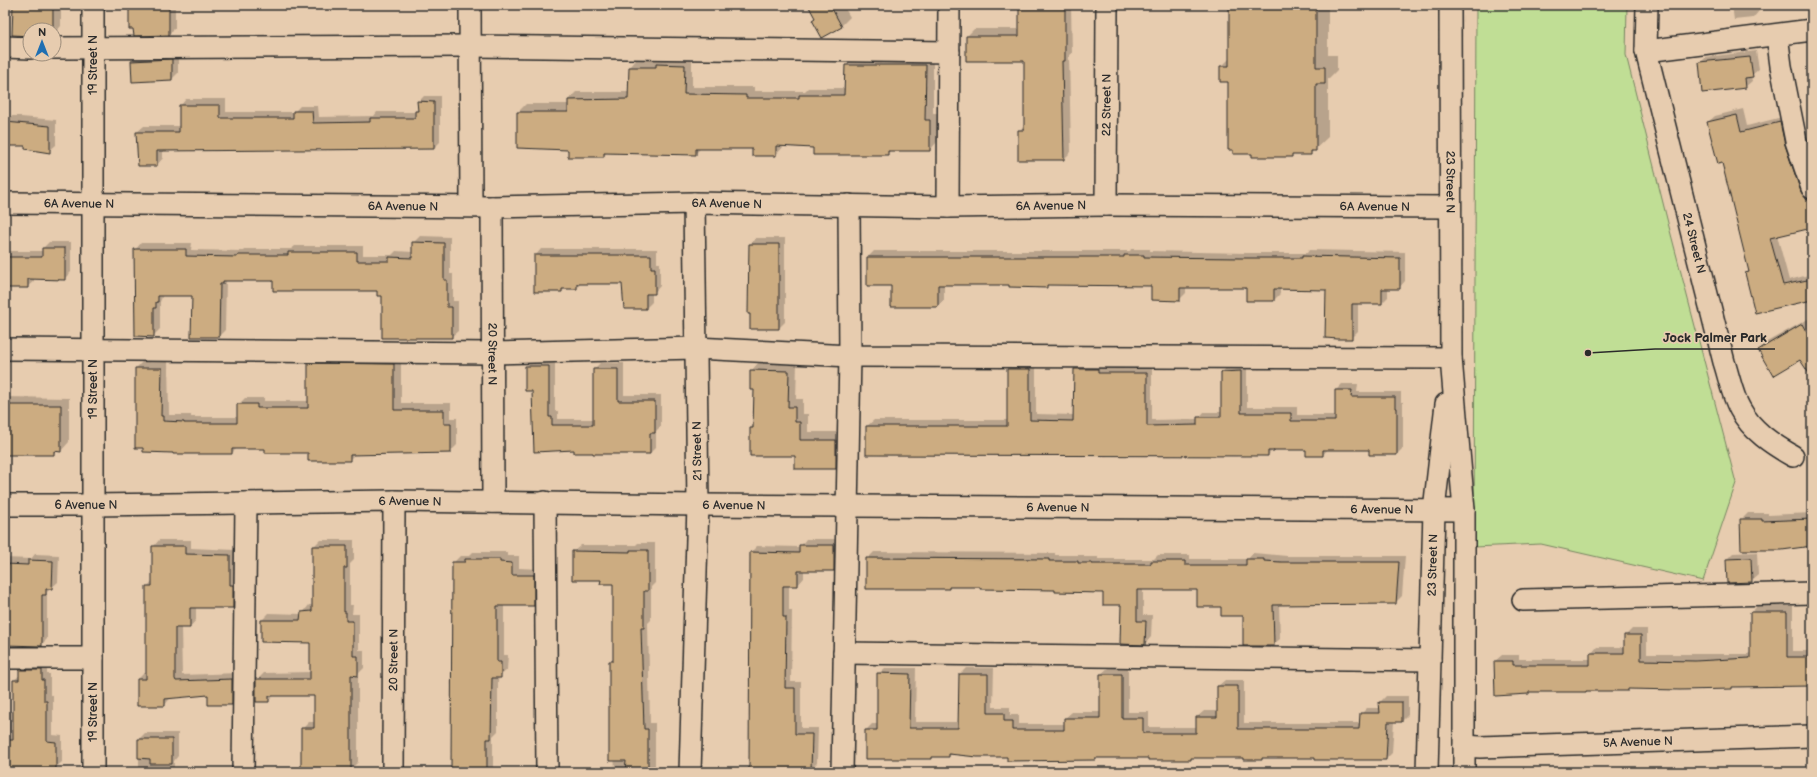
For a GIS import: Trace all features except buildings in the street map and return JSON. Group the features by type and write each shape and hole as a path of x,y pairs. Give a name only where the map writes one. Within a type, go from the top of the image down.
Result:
{"street":[{"name":"19 Street N","path":"93,5 93,772"},
{"path":"470,5 471,206"},
{"path":"948,207 949,5"},
{"name":"22 Street N","path":"1106,205 1107,5"},
{"name":"23 Street N","path":"1450,5 1449,207 1451,358 1464,510 1464,772"},
{"name":"24 Street N","path":"1647,5 1646,51 1724,362 1740,408 1754,428 1772,445 1793,456"},
{"path":"1646,51 1812,30"},
{"path":"1777,34 1781,66 1796,142 1812,188"},
{"path":"62,48 470,46 948,52"},
{"path":"5,47 22,48"},
{"name":"6A Avenue N","path":"5,203 492,207 694,202 948,207 1106,205 1449,207"},
{"name":"21 Street N","path":"690,772 698,505 694,202"},
{"path":"842,772 850,356 849,205"},
{"name":"20 Street N","path":"492,207 493,502"},
{"path":"5,349 493,353 696,348 850,356 1451,358"},
{"name":"23 Street N","path":"1427,772 1434,510 1451,358"},
{"name":"20 Street N","path":"393,772 394,501"},
{"name":"6 Avenue N","path":"5,505 394,501 698,505 1464,510"},
{"path":"545,502 547,772"},
{"path":"243,772 246,503"},
{"path":"1523,600 1812,593"},
{"path":"844,653 1430,660"},
{"path":"5,658 93,658"},
{"name":"5A Avenue N","path":"1464,746 1480,747 1812,736"}],"green space":[{"path":"1476,5 1627,5 1626,55 1736,483 1703,581 1541,544 1474,547"}],"place":[{"name":"Jock Palmer Park","path":"1588,353"}]}
